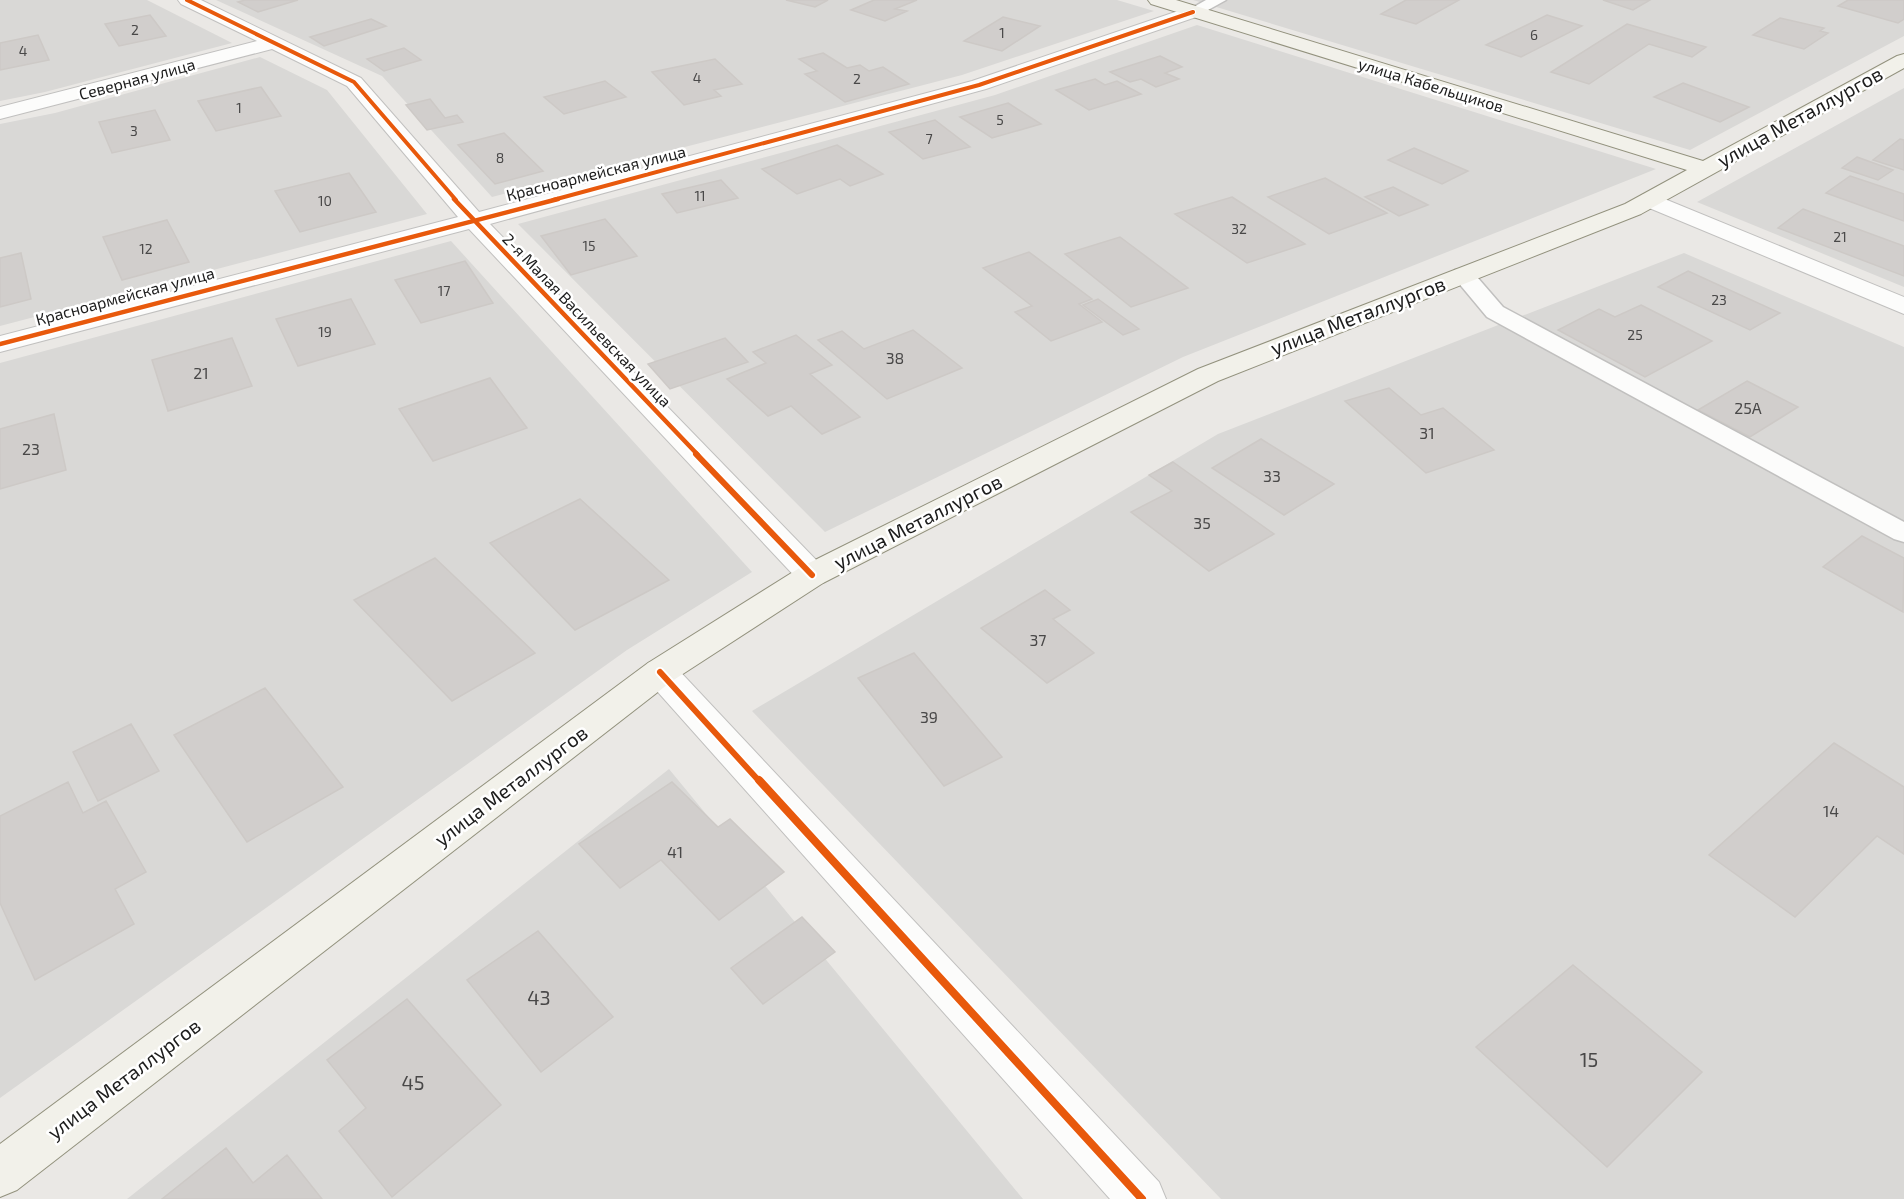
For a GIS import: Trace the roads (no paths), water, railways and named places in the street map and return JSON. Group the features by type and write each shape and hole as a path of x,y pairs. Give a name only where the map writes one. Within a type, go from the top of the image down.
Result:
{"main road":[{"name":"улица Кабельщиков","path":"1157,0 1705,169"},
{"name":"улица Металлургов","path":"0,1173 660,672 812,575 1208,375 1650,200 1904,60"}],"street":[{"name":"2-я Малая Васильевская улица","path":"186,0 354,82 472,219 812,575"},
{"name":"Красноармейская улица","path":"0,344 472,219 741,151 979,85 1193,12"},
{"name":"Северная улица","path":"0,113 51,102 273,43"},
{"path":"1650,200 1904,306"},
{"path":"660,672 1142,1199"}],"lane":[{"path":"1193,12 1218,0"},
{"path":"1462,275 1495,312 1904,534"}]}
